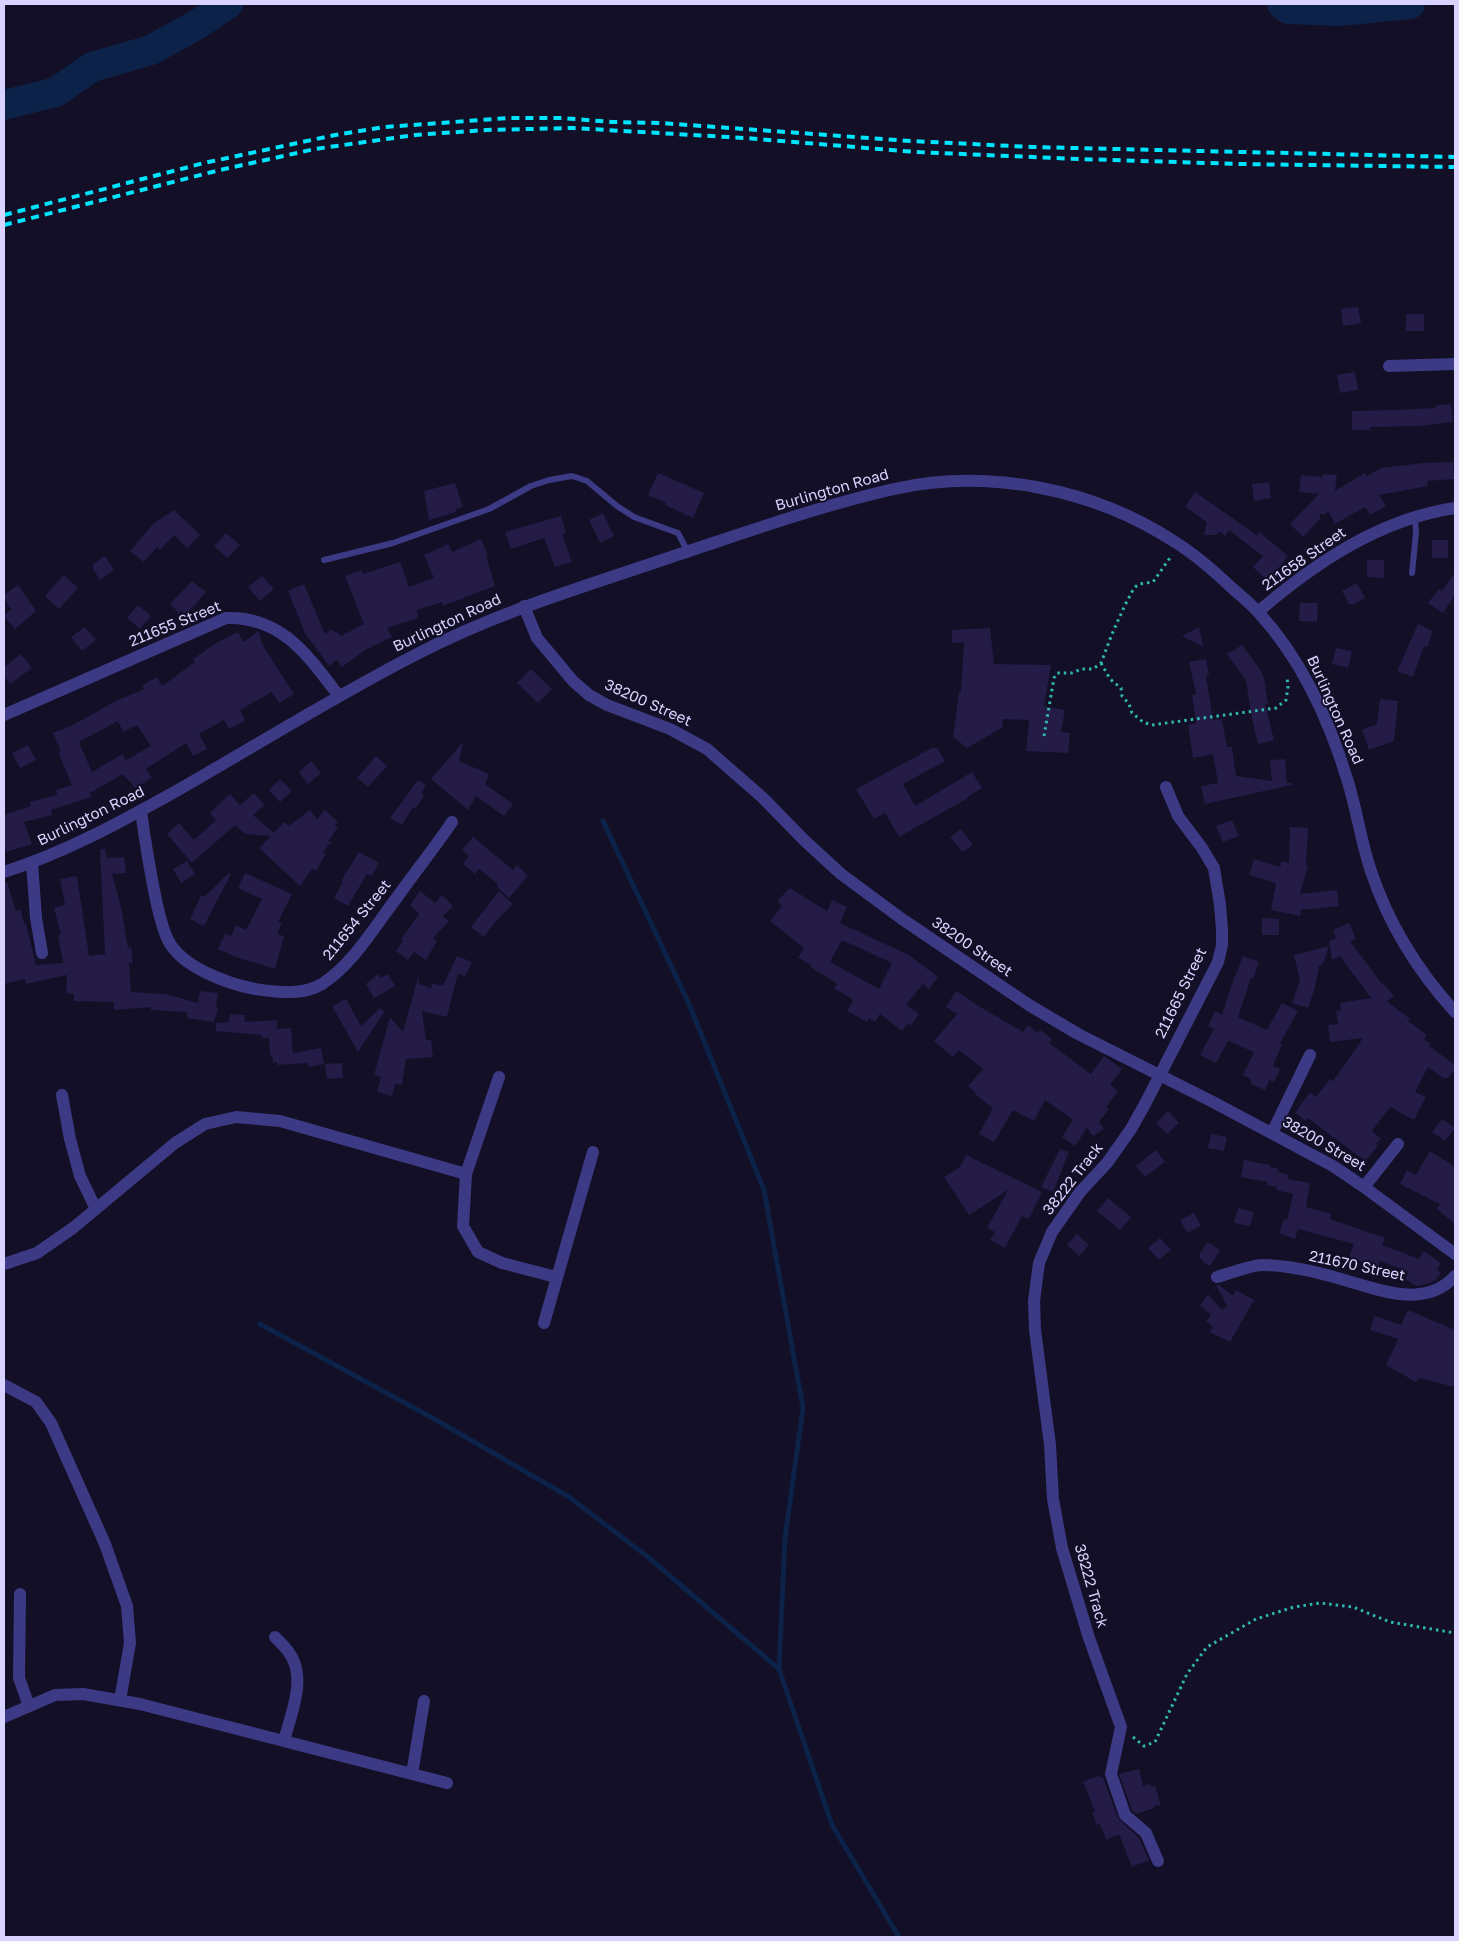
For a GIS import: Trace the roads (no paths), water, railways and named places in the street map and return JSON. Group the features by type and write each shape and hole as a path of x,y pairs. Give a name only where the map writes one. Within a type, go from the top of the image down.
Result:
{"street":[{"path":"1389,366 1455,364"},
{"name":"Burlington Road","path":"4,872 32,863 141,811 339,696 420,652 524,606 803,513 898,488 964,480 1016,484 1060,492 1097,503 1138,520 1179,544 1206,564 1258,611 1294,657 1334,743 1348,783 1371,872 1403,943 1437,992 1455,1012"},
{"name":"211658 Street","path":"1258,611 1286,588 1366,536 1415,518 1455,508"},
{"name":"38200 Street","path":"524,606 537,638 573,681 589,695 607,705 670,729 707,749 763,798 841,874 902,919 1029,1005 1078,1034 1333,1166 1455,1254"},
{"name":"211655 Street","path":"4,715 226,618 248,619 266,624 278,631 296,644 339,696"},
{"name":"211665 Street","path":"1159,1075 1218,962 1222,944 1220,905 1214,868 1202,848 1178,816 1166,787"},
{"name":"211654 Street","path":"141,811 154,892 161,922 168,941 186,960 198,969 216,977 252,988 279,992 310,990 322,984 344,965 375,928 452,822"},
{"path":"32,863 36,918 42,953"},
{"path":"1272,1133 1310,1055"},
{"name":"38222 Track","path":"1158,1861 1146,1833 1125,1815 1111,1774 1121,1727 1089,1638 1062,1548 1053,1499 1050,1445 1035,1330 1034,1301 1039,1263 1052,1232 1080,1192 1107,1163 1131,1129 1159,1075"},
{"path":"499,1076 466,1174 463,1226 478,1252 502,1262 556,1277"},
{"path":"62,1095 80,1176 96,1208"},
{"path":"4,1264 37,1253 96,1208 174,1143 205,1124 236,1117 280,1121 466,1174"},
{"path":"1364,1187 1398,1144"},
{"path":"544,1323 593,1152"},
{"name":"211670 Street","path":"1217,1277 1260,1265 1276,1266 1318,1274 1387,1292 1425,1294 1448,1284 1455,1276"},
{"path":"4,1385 36,1402 51,1423 105,1544 126,1606 130,1643 120,1700"},
{"path":"20,1594 19,1678 30,1706"},
{"path":"275,1637 289,1652 297,1671 297,1692 284,1740"},
{"path":"4,1717 55,1695 83,1694 140,1704 447,1783"},
{"path":"412,1774 424,1701"}],"lane":[{"path":"324,560 393,543 489,509 531,486 549,480 572,476 587,481 617,506 634,517 678,534 681,536 688,552"},
{"path":"1412,572 1416,533 1415,518"}],"waterway":[{"path":"4,105 56,92 92,67 151,50 198,24 228,4"},
{"path":"1282,4 1288,9 1340,11 1410,4"},
{"path":"603,821 689,1004 764,1190 803,1408 785,1538 779,1669 832,1825 899,1937"},
{"path":"260,1324 438,1421 569,1497 648,1557 779,1669"}],"railway":[{"path":"4,215 204,163 335,135 385,127 509,118 562,118 661,123 911,141 1032,147 1455,157"},
{"path":"4,225 220,170 315,149 415,135 486,130 572,128 745,138 916,152 1079,159 1239,164 1455,167"}]}
